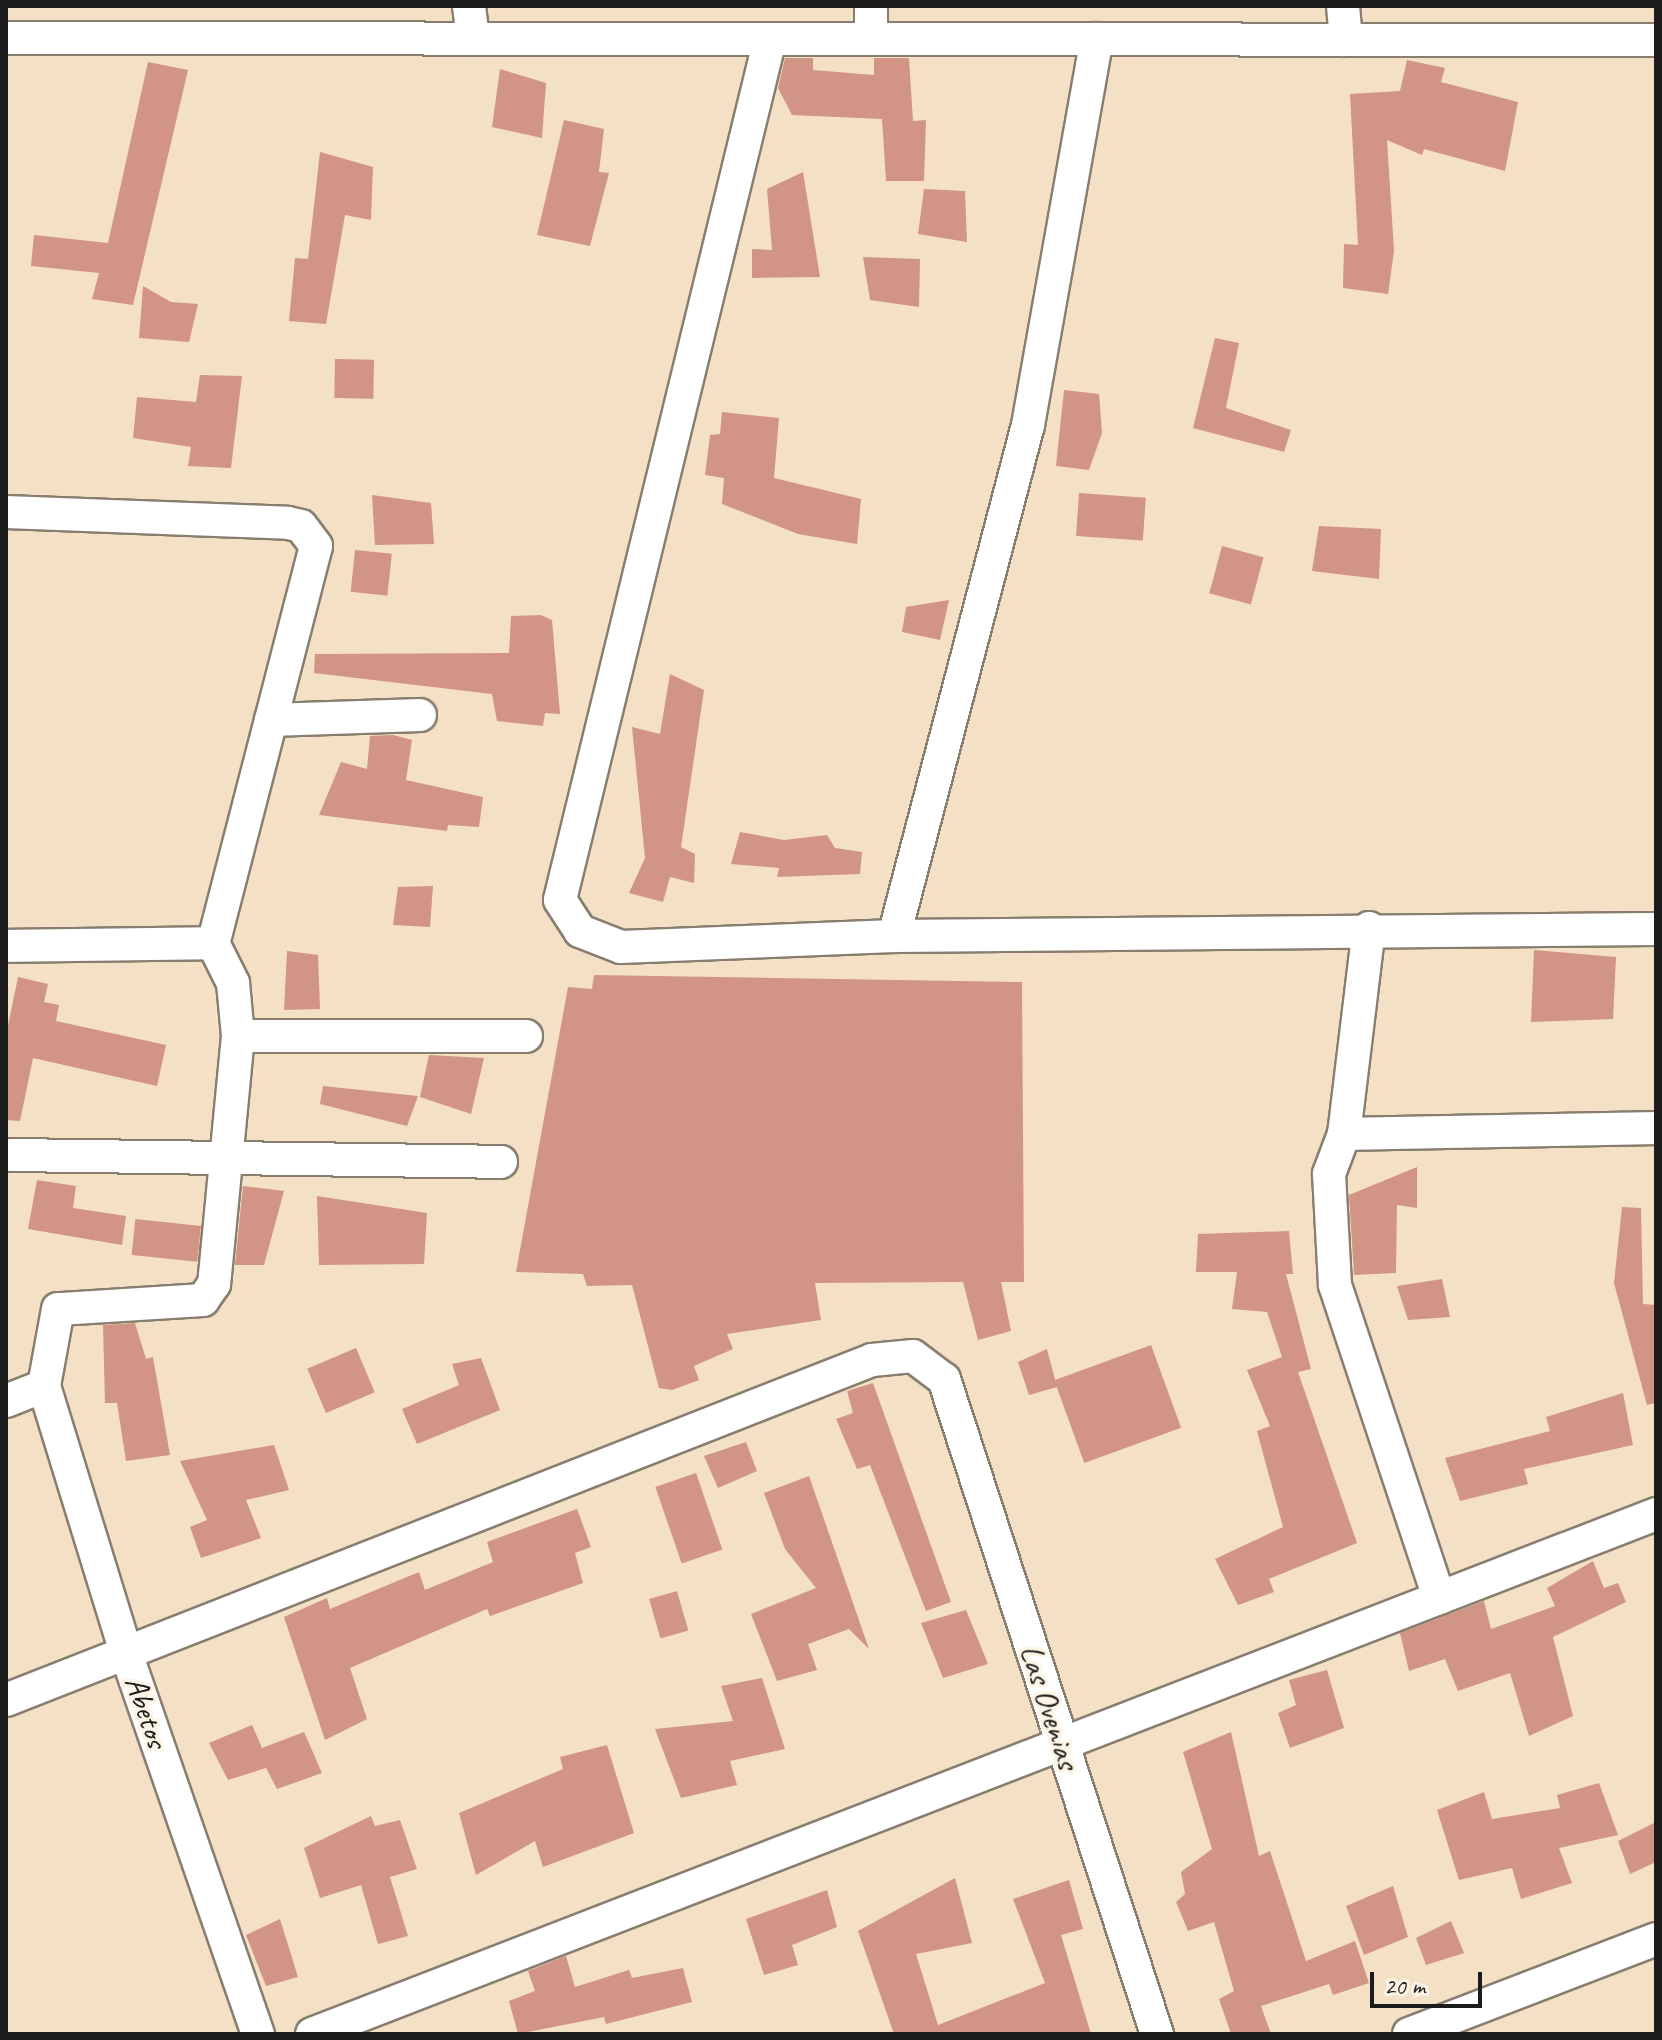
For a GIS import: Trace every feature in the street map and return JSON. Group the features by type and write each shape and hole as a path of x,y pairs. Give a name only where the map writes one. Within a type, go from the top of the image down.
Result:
{"street":[{"path":"469,6 473,39"},
{"path":"871,6 871,39"},
{"path":"1343,6 1346,40"},
{"path":"6,38 1656,40"},
{"path":"770,39 560,900 580,931 621,947 894,936 1369,928 1656,929"},
{"path":"894,936 1028,425 1097,39"},
{"path":"6,512 301,526 316,546 213,943 233,983 238,1036 210,1294 203,1300 61,1307 44,1386 6,1401"},
{"path":"271,720 420,715"},
{"path":"1369,928 1344,1134 1329,1174 1335,1285 1439,1598"},
{"path":"6,946 213,943"},
{"path":"238,1036 526,1036"},
{"path":"1344,1134 1656,1128"},
{"path":"11,1155 501,1162"},
{"name":"Las Ovenias","path":"126,1653 872,1360 913,1356 944,1379 1157,2034"},
{"name":"Abetos","path":"44,1386 126,1653 258,2034"},
{"path":"312,2034 1656,1514"},
{"path":"6,1700 126,1653"},
{"path":"1409,2034 1656,1939"}],"building":[{"path":"785,58 813,58 813,70 874,75 874,58 909,58 913,121 926,120 924,181 886,181 882,119 792,115 778,88"},
{"path":"1407,60 1445,68 1441,82 1518,102 1505,171 1424,149 1422,155 1387,140 1394,251 1388,294 1343,288 1344,244 1358,245 1350,94 1400,91"},
{"path":"148,62 188,70 133,305 92,299 99,273 31,266 34,235 108,243"},
{"path":"500,69 546,83 542,138 492,127"},
{"path":"564,120 604,129 599,172 609,173 590,246 537,235"},
{"path":"320,152 373,167 371,220 345,215 326,324 289,321 295,258 308,259"},
{"path":"803,172 820,277 752,278 752,249 772,250 767,189"},
{"path":"924,189 965,191 967,242 918,234"},
{"path":"863,257 920,259 919,307 870,300"},
{"path":"143,286 171,302 198,304 189,342 139,338"},
{"path":"1215,338 1239,343 1226,408 1291,430 1284,452 1193,428"},
{"path":"335,359 374,360 373,399 334,398"},
{"path":"200,375 242,376 231,468 188,466 191,447 133,438 137,397 196,402"},
{"path":"1064,390 1099,394 1102,433 1089,470 1056,466"},
{"path":"722,412 779,418 774,478 861,499 857,544 798,534 722,504 724,478 705,475 710,435 720,434"},
{"path":"1079,493 1146,498 1143,541 1076,536"},
{"path":"372,495 431,503 434,544 375,545"},
{"path":"1319,526 1381,529 1379,579 1312,571"},
{"path":"1222,546 1264,557 1251,604 1209,593"},
{"path":"355,550 392,554 387,596 351,592"},
{"path":"949,600 940,640 902,632 906,607"},
{"path":"541,615 552,620 560,714 545,713 543,726 497,721 492,694 314,673 315,654 509,653 511,616"},
{"path":"670,674 704,690 681,847 695,854 694,883 670,877 663,902 629,893 645,858 632,727 660,734"},
{"path":"393,735 412,740 406,780 483,797 479,827 448,825 447,831 319,815 341,762 367,769 370,736"},
{"path":"740,832 784,840 827,835 835,848 862,852 860,874 777,877 779,868 731,864"},
{"path":"433,886 430,927 393,925 398,887"},
{"path":"1534,950 1616,957 1613,1019 1531,1022"},
{"path":"287,951 318,955 320,1009 284,1010"},
{"path":"594,975 1022,982 1024,1282 1001,1282 1011,1331 978,1340 963,1282 815,1283 821,1320 727,1334 733,1349 694,1366 699,1380 672,1390 659,1388 632,1285 587,1286 583,1274 516,1272 568,987 592,989"},
{"path":"18,977 48,984 44,1002 59,1005 56,1021 166,1045 157,1086 33,1058 20,1121 6,1120 6,1035"},
{"path":"429,1055 484,1058 471,1114 420,1097"},
{"path":"323,1086 418,1096 407,1126 320,1104"},
{"path":"1417,1167 1417,1208 1397,1205 1396,1273 1354,1275 1349,1195"},
{"path":"37,1180 76,1186 73,1208 126,1216 122,1245 28,1229"},
{"path":"243,1186 284,1191 264,1265 235,1265"},
{"path":"317,1196 427,1213 424,1264 319,1265"},
{"path":"1622,1207 1641,1208 1643,1304 1656,1305 1656,1403 1647,1405 1614,1283"},
{"path":"135,1219 201,1226 197,1262 132,1255"},
{"path":"1289,1231 1293,1274 1286,1274 1311,1369 1298,1372 1357,1543 1269,1579 1274,1592 1238,1605 1215,1559 1283,1527 1257,1431 1270,1426 1247,1370 1282,1357 1267,1312 1232,1309 1237,1272 1196,1272 1198,1234"},
{"path":"1442,1279 1450,1317 1408,1320 1397,1286"},
{"path":"135,1323 146,1359 153,1357 170,1455 126,1461 117,1403 105,1403 103,1325"},
{"path":"1151,1345 1181,1428 1084,1463 1054,1380"},
{"path":"356,1348 375,1392 326,1413 307,1369"},
{"path":"1047,1349 1057,1387 1029,1395 1018,1362"},
{"path":"481,1358 500,1410 417,1444 402,1409 459,1385 452,1364"},
{"path":"873,1383 951,1602 926,1611 870,1465 857,1469 836,1419 853,1413 847,1391"},
{"path":"1623,1393 1633,1445 1524,1469 1528,1484 1460,1501 1445,1458 1550,1431 1546,1417"},
{"path":"746,1442 757,1471 718,1488 704,1456"},
{"path":"274,1445 289,1490 246,1500 261,1538 201,1558 190,1527 207,1520 180,1461"},
{"path":"696,1473 722,1550 682,1564 655,1487"},
{"path":"809,1476 869,1649 849,1629 808,1644 817,1670 777,1681 751,1614 816,1588 785,1549 764,1493"},
{"path":"577,1509 591,1547 575,1553 583,1583 490,1616 487,1609 350,1668 367,1719 325,1740 284,1617 327,1598 330,1609 419,1572 425,1590 493,1562 487,1542"},
{"path":"1593,1561 1604,1588 1618,1583 1626,1602 1553,1637 1573,1716 1529,1736 1510,1673 1458,1691 1445,1659 1409,1671 1400,1633 1484,1601 1491,1629 1555,1606 1547,1588"},
{"path":"677,1591 688,1630 660,1638 649,1599"},
{"path":"966,1610 988,1664 943,1678 921,1623"},
{"path":"1327,1670 1344,1728 1290,1748 1278,1713 1296,1705 1289,1680"},
{"path":"762,1678 785,1749 730,1761 737,1785 681,1798 655,1729 733,1721 721,1686"},
{"path":"252,1725 262,1748 304,1732 322,1773 277,1789 266,1768 228,1780 209,1743"},
{"path":"1231,1732 1259,1856 1270,1851 1306,1961 1355,1941 1369,1983 1333,1995 1329,1984 1261,2006 1271,2034 1231,2034 1219,1999 1234,1991 1214,1922 1188,1931 1176,1902 1185,1894 1181,1872 1212,1849 1183,1752"},
{"path":"607,1745 634,1833 543,1867 535,1841 476,1875 459,1813 563,1769 560,1757"},
{"path":"1599,1783 1618,1835 1559,1848 1572,1883 1521,1899 1512,1868 1459,1880 1437,1810 1484,1792 1492,1819 1560,1808 1557,1795"},
{"path":"371,1816 375,1826 400,1820 417,1869 390,1877 408,1936 378,1944 361,1885 320,1898 304,1848"},
{"path":"1656,1822 1656,1862 1630,1874 1618,1841"},
{"path":"955,1878 972,1943 916,1954 938,2025 1045,1983 1013,1899 1069,1880 1083,1929 1061,1935 1091,2034 894,2034 858,1931"},
{"path":"1393,1886 1408,1937 1364,1955 1346,1906"},
{"path":"827,1890 837,1927 792,1945 798,1965 764,1975 746,1919"},
{"path":"280,1919 298,1977 266,1986 246,1935"},
{"path":"1451,1921 1464,1953 1426,1965 1416,1938"},
{"path":"566,1956 575,1987 629,1970 632,1978 683,1968 692,2002 606,2024 604,2017 518,2034 509,2001 535,1991 528,1971"}]}
